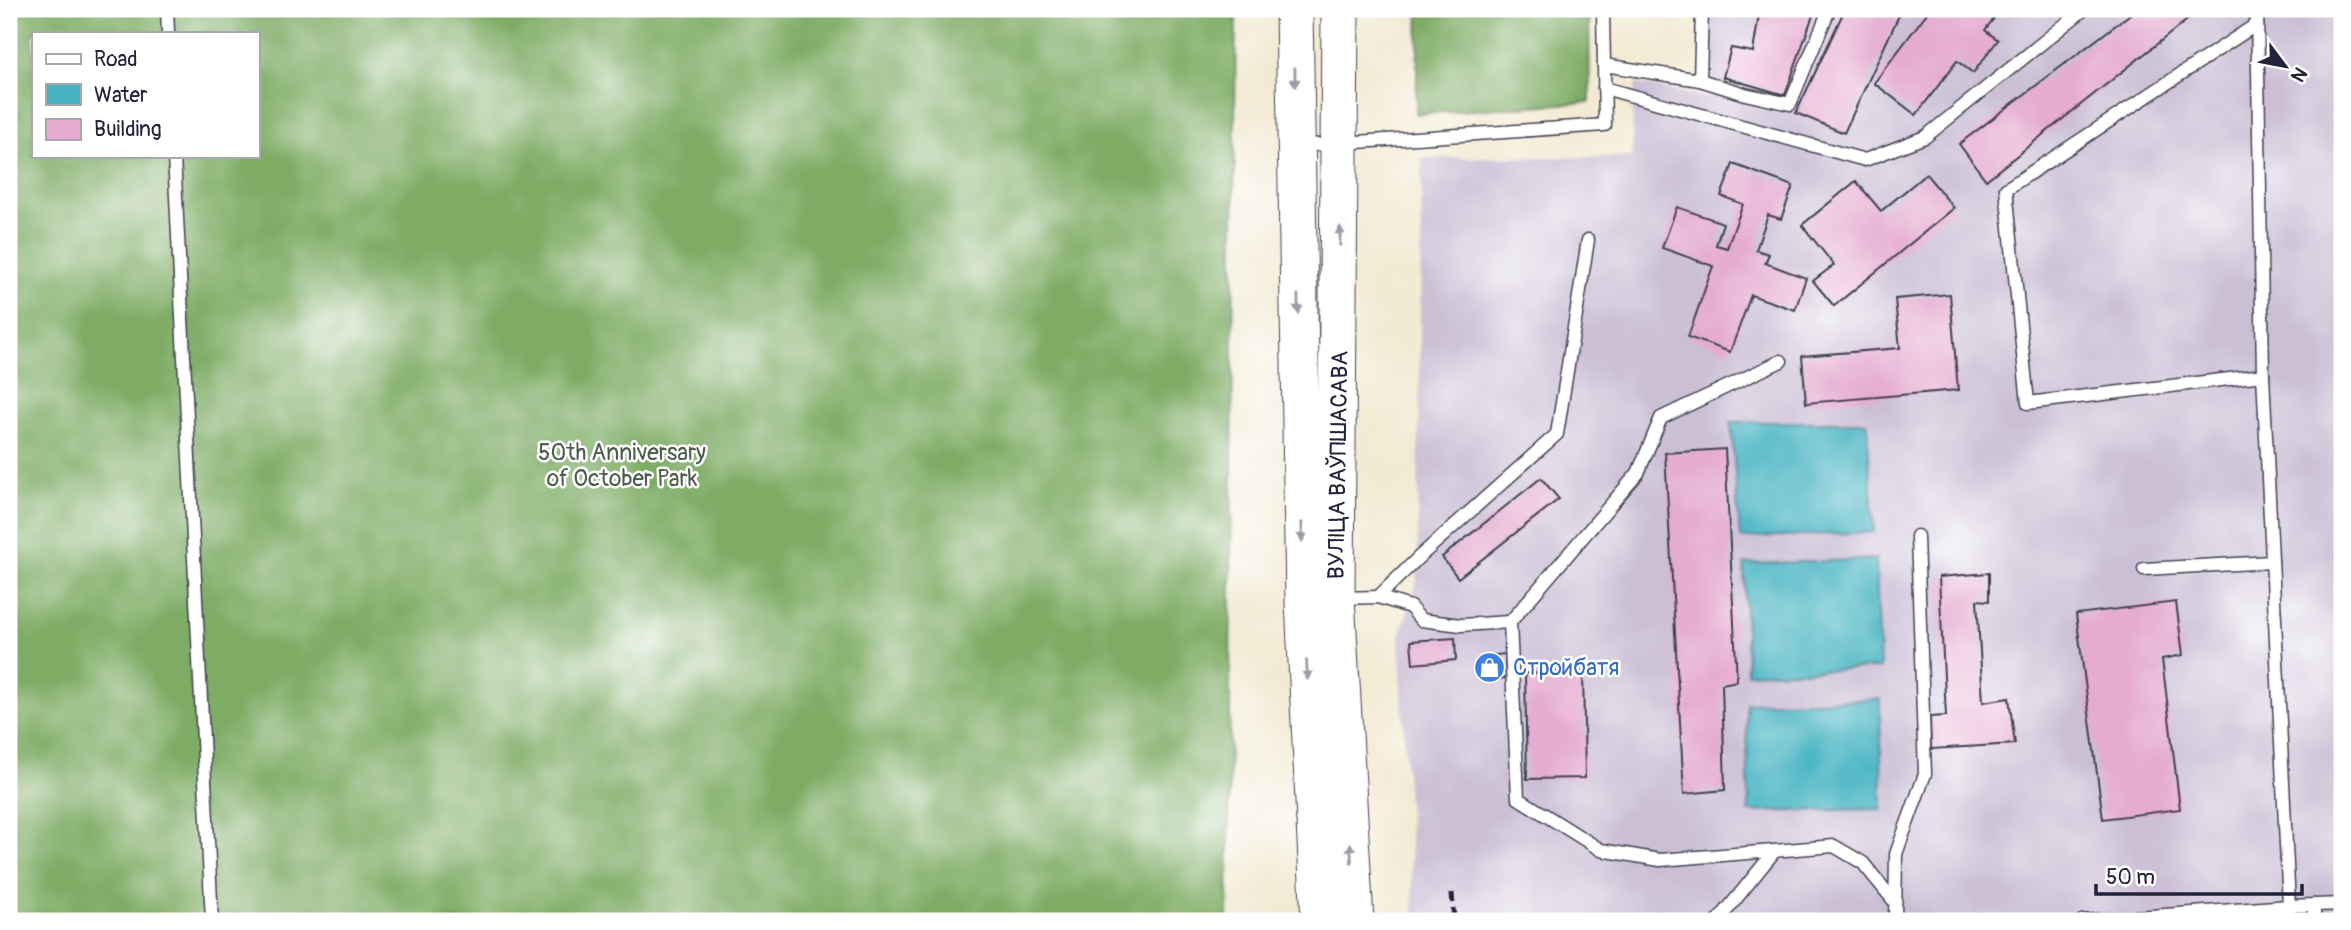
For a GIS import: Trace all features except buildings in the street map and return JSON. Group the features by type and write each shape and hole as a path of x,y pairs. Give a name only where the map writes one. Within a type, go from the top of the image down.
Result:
{"main road":[{"name":"ВУЛІЦА ВАЎПШАСАВА","path":"1294,9 1296,146 1320,600 1355,921"},
{"name":"ВУЛІЦА ВАЎПШАСАВА","path":"1320,921 1320,600 1340,143 1340,9"}],"lane":[{"path":"167,9 168,32"},
{"path":"1296,146 1605,125 1603,9"},
{"path":"1700,80 1702,9"},
{"path":"2257,9 2263,375 2289,906"},
{"path":"1604,65 1700,80 1790,104 1829,10"},
{"path":"1604,88 1634,94 1865,160 1925,137 2082,11"},
{"path":"2257,24 2006,189 2028,404 2263,375"},
{"path":"174,158 212,921"},
{"path":"1378,597 1557,434 1588,240"},
{"path":"1781,361 1661,418 1638,473 1510,622 1518,797 1601,850 1660,860 1834,846 1863,863 1894,901"},
{"path":"1895,921 1896,854 1925,774 1917,537"},
{"path":"2144,569 2272,562"},
{"path":"1320,600 1378,597 1410,607 1421,621 1461,625 1510,622"},
{"path":"1718,921 1773,853"},
{"path":"2082,921 2342,904"},
{"path":"2314,905 2314,921"}],"shaded area":[{"path":"1708,9 2342,9 2342,921 1414,921 1399,638 1417,582 1422,158 1632,157 1636,83 1710,98"}],"green space":[{"name":"50th Anniversary of October Park","path":"9,9 1236,9 1228,921 9,921"},
{"path":"1419,9 1589,9 1590,102 1416,114"}],"water":[{"path":"1731,422 1867,422 1874,532 1740,538"},
{"path":"1876,559 1880,668 1747,673 1744,564"},
{"path":"1880,699 1882,809 1749,812 1746,703"}],"railway":[{"path":"1452,893 1454,921"}],"place":[{"name":"Стройбатя","path":"1490,667"}]}
